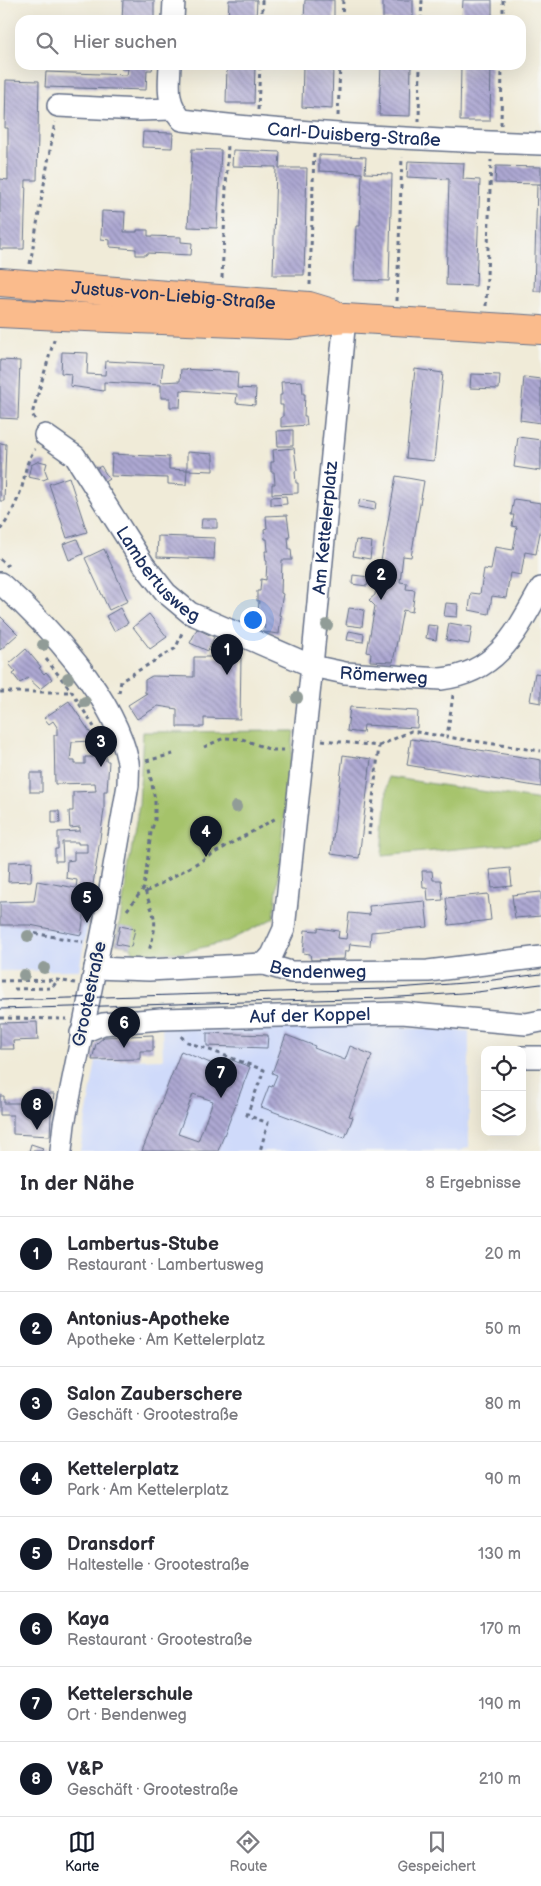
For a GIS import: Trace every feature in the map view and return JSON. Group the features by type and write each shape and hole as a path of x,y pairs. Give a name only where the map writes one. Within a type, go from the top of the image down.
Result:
{"main road":[{"name":"Justus-von-Liebig-Straße","path":"13,283 309,306 345,318"},
{"name":"Justus-von-Liebig-Straße","path":"0,312 289,325 345,318 541,330"}],"street":[{"path":"173,15 174,0"},
{"path":"58,106 139,110 172,109 169,90 170,70"},
{"name":"Carl-Duisberg-Straße","path":"172,109 182,120 258,128 541,144"},
{"name":"Am Kettelerplatz","path":"264,964 272,955 284,930 312,666 345,318"},
{"name":"Lambertusweg","path":"45,435 75,456 144,565 166,593 190,613 312,666"},
{"name":"Grootestraße","path":"0,583 24,604 88,679 120,736 128,764 128,785 100,945 64,1124 61,1151"},
{"name":"Römerweg","path":"312,666 345,673 441,679 470,673 494,658 516,633 541,588"},
{"name":"Bendenweg","path":"95,968 149,970 264,964 291,972 428,971 541,957"},
{"name":"Auf der Koppel","path":"82,1027 169,1019 402,1013 526,1024 541,1022"},
{"path":"526,1056 541,1056"}],"path":[{"path":"262,0 262,15"},
{"path":"342,15 343,0"},
{"path":"421,15 422,0"},
{"path":"503,0 503,15"},
{"path":"258,128 260,70"},
{"path":"338,134 340,70"},
{"path":"396,321 411,137 419,70"},
{"path":"485,327 502,70"},
{"path":"13,283 58,106"},
{"path":"221,298 228,125"},
{"path":"309,306 314,132"},
{"path":"104,705 119,696 121,681 176,648 190,613"},
{"path":"44,657 72,692 97,733"},
{"path":"447,737 455,677"},
{"path":"0,692 72,692"},
{"path":"204,747 224,738 242,739 271,750 303,745 379,746 411,731 541,751"},
{"path":"369,834 379,746"},
{"path":"147,760 177,753"},
{"path":"149,970 148,954 156,928 156,921 145,890 297,806"},
{"path":"27,932 100,945"},
{"path":"0,981 57,980 52,988 14,989"},
{"path":"0,1018 45,1018 82,1027"},
{"path":"169,1019 185,1042 264,1070 247,1114 268,1123 260,1151"}],"shaded area":[{"path":"37,881 94,891 79,970 0,971 0,900 34,901"},
{"path":"293,1024 469,1031 469,1147 460,1151 80,1151 96,1061 163,1059 162,1025 225,1031"}],"green space":[{"path":"294,731 274,918 228,941 184,952 134,954 131,947 116,944 139,804 143,732"},
{"path":"388,777 541,800 541,841 382,856"}],"building":[{"path":"123,0 154,0 154,15 122,15"},
{"path":"229,0 257,0 256,15 228,15"},
{"path":"305,0 334,0 334,15 304,15"},
{"path":"383,0 413,0 413,15 383,15"},
{"path":"463,0 492,0 492,15 462,15"},
{"path":"128,70 147,70 146,90 45,87 46,72 127,75"},
{"path":"227,70 255,70 254,103 226,103"},
{"path":"303,70 333,70 332,109 302,107"},
{"path":"381,70 411,70 410,116 379,115"},
{"path":"461,70 491,70 490,121 460,121"},
{"path":"6,80 39,81 37,180 26,180 24,249 0,249 0,179 8,180 8,128 5,128"},
{"path":"143,132 173,133 172,148 142,147"},
{"path":"192,149 221,150 217,228 188,227"},
{"path":"233,150 280,152 279,168 307,168 304,275 273,275 276,167 232,166"},
{"path":"319,155 366,157 365,173 392,174 389,281 354,280 356,226 360,226 362,173 319,171"},
{"path":"408,161 464,163 463,179 480,180 476,286 446,285 449,179 407,177"},
{"path":"496,166 541,167 541,184 495,183"},
{"path":"537,185 541,185 541,291 534,291"},
{"path":"102,211 125,212 124,232 148,230 148,236 181,237 181,242 192,243 191,255 147,253 146,255 136,255 136,249 110,247 110,240 101,239"},
{"path":"62,352 88,353 87,374 105,375 106,361 163,364 161,382 180,381 181,369 238,372 237,388 256,389 255,405 236,403 237,394 181,390 180,407 170,407 170,398 161,398 161,385 104,382 104,391 70,386 71,374 61,373"},
{"path":"0,360 20,361 18,419 0,418"},
{"path":"415,369 443,373 434,461 406,458"},
{"path":"471,374 500,375 499,389 470,388"},
{"path":"524,377 541,379 541,423 520,420"},
{"path":"302,381 303,394 305,394 304,416 306,416 307,425 281,427 283,405 280,405 280,395 282,395 281,382"},
{"path":"293,430 293,446 278,446 277,431"},
{"path":"518,437 541,440 541,471 514,467"},
{"path":"0,443 6,444 4,501 0,501"},
{"path":"294,448 298,493 272,494 272,484 275,484 274,472 271,472 271,462 274,462 273,450"},
{"path":"187,452 213,454 213,471 187,470"},
{"path":"112,454 169,457 169,469 187,470 186,485 168,484 168,478 111,476"},
{"path":"39,461 47,463 45,470 48,478 43,480 28,477 31,465"},
{"path":"101,466 109,479 103,483 94,470"},
{"path":"396,476 424,481 411,557 403,556 400,582 407,583 406,589 415,590 412,612 403,610 393,662 370,661 371,653 367,652 375,606 369,600 375,595"},
{"path":"69,477 87,532 67,538 49,484"},
{"path":"286,496 287,504 271,505 271,497"},
{"path":"360,499 376,502 375,510 358,507"},
{"path":"514,499 541,503 541,527 536,554 525,552 521,575 510,573 506,598 492,596 489,614 469,610 471,593 480,594 484,569 491,570 495,547 513,550 517,527 512,526 514,515 511,515"},
{"path":"287,515 290,537 288,537 289,549 291,549 292,560 282,560 281,593 283,594 279,615 281,616 279,634 264,632 265,625 255,623 259,601 257,601 257,591 260,591 261,579 266,580 267,561 265,551 268,551 264,529 267,528 266,516"},
{"path":"202,519 217,519 217,528 201,528"},
{"path":"158,536 215,538 214,559 157,557"},
{"path":"77,539 83,554 69,560 63,544"},
{"path":"356,540 372,542 370,559 353,556"},
{"path":"104,549 128,601 109,610 85,558"},
{"path":"353,575 369,577 367,586 352,584"},
{"path":"446,603 458,604 457,617 444,616"},
{"path":"120,608 128,623 114,631 106,616"},
{"path":"349,608 364,610 362,627 346,625"},
{"path":"149,614 167,637 150,649 133,627"},
{"path":"0,616 18,634 0,650"},
{"path":"449,623 472,627 469,644 446,640"},
{"path":"428,625 438,626 436,640 426,638"},
{"path":"197,629 214,637 208,651 190,643"},
{"path":"349,631 364,634 363,642 347,640"},
{"path":"26,649 41,667 39,668 44,674 46,672 52,679 40,689 28,678 20,683 13,674 16,672 9,664"},
{"path":"194,657 241,657 240,719 204,718 204,727 177,727 177,709 158,706 137,719 128,705 147,693 145,693 145,680 152,676 194,677"},
{"path":"535,673 541,674 541,703 530,701"},
{"path":"69,701 94,738 91,741 72,742 70,761 75,761 75,764 85,764 85,757 94,757 94,750 102,749 106,755 106,761 109,761 107,791 104,791 104,810 97,860 92,890 88,890 81,935 30,925 0,925 0,902 34,901 37,881 76,888 77,880 66,878 67,861 74,860 74,852 87,852 87,844 62,842 63,861 55,861 55,849 58,849 58,832 80,831 80,827 70,828 69,811 73,811 73,792 96,791 95,783 55,784 54,735 57,735 57,727 53,721 49,724 44,718"},
{"path":"350,707 418,711 417,728 364,725 363,733 347,731"},
{"path":"411,739 541,760 541,787 407,765"},
{"path":"343,755 371,759 359,858 331,854"},
{"path":"30,773 42,773 42,792 30,792"},
{"path":"52,811 59,811 60,823 52,823"},
{"path":"32,861 31,881 8,882 9,862"},
{"path":"510,868 512,886 492,888 490,870"},
{"path":"422,871 432,871 433,880 441,880 443,900 428,901 427,888 423,888"},
{"path":"541,892 541,916 515,918 512,895"},
{"path":"488,894 491,920 449,925 446,898"},
{"path":"425,901 428,927 371,932 370,946 350,944 349,951 345,951 344,959 311,960 310,954 303,953 305,930 318,931 318,928 339,931 338,938 346,939 349,913 370,915 369,906"},
{"path":"120,926 135,929 131,947 116,944"},
{"path":"37,1022 38,1040 13,1041 14,1049 0,1049 0,1023"},
{"path":"207,1033 268,1035 267,1048 207,1046"},
{"path":"153,1035 153,1051 140,1051 140,1059 92,1060 96,1044 104,1037"},
{"path":"286,1035 345,1060 350,1046 372,1055 349,1116 353,1117 345,1138 261,1107 269,1086 272,1087 277,1075 272,1073"},
{"path":"181,1051 225,1069 229,1059 250,1067 218,1151 142,1151","holes":["193,1094 213,1101 198,1141 178,1134"]},
{"path":"35,1094 54,1094 50,1136 13,1134 13,1115 0,1115 0,1096 4,1096 4,1103 20,1103 35,1102"},
{"path":"31,1144 43,1148 42,1151 29,1151"}],"tram line":[{"path":"0,1000 384,989 477,982 541,974"},
{"path":"0,1009 385,998 477,992 541,984"}],"place":[{"name":"Antonius-Apotheke","path":"381,600"},
{"name":"Lambertus-Stube","path":"227,675"},
{"name":"Salon Zauberschere","path":"101,767"},
{"name":"Kettelerplatz","path":"206,857"},
{"name":"Dransdorf","path":"87,923"},
{"name":"Kaya","path":"124,1048"},
{"name":"Kettelerschule","path":"221,1098"},
{"name":"V&P","path":"37,1130"}]}
